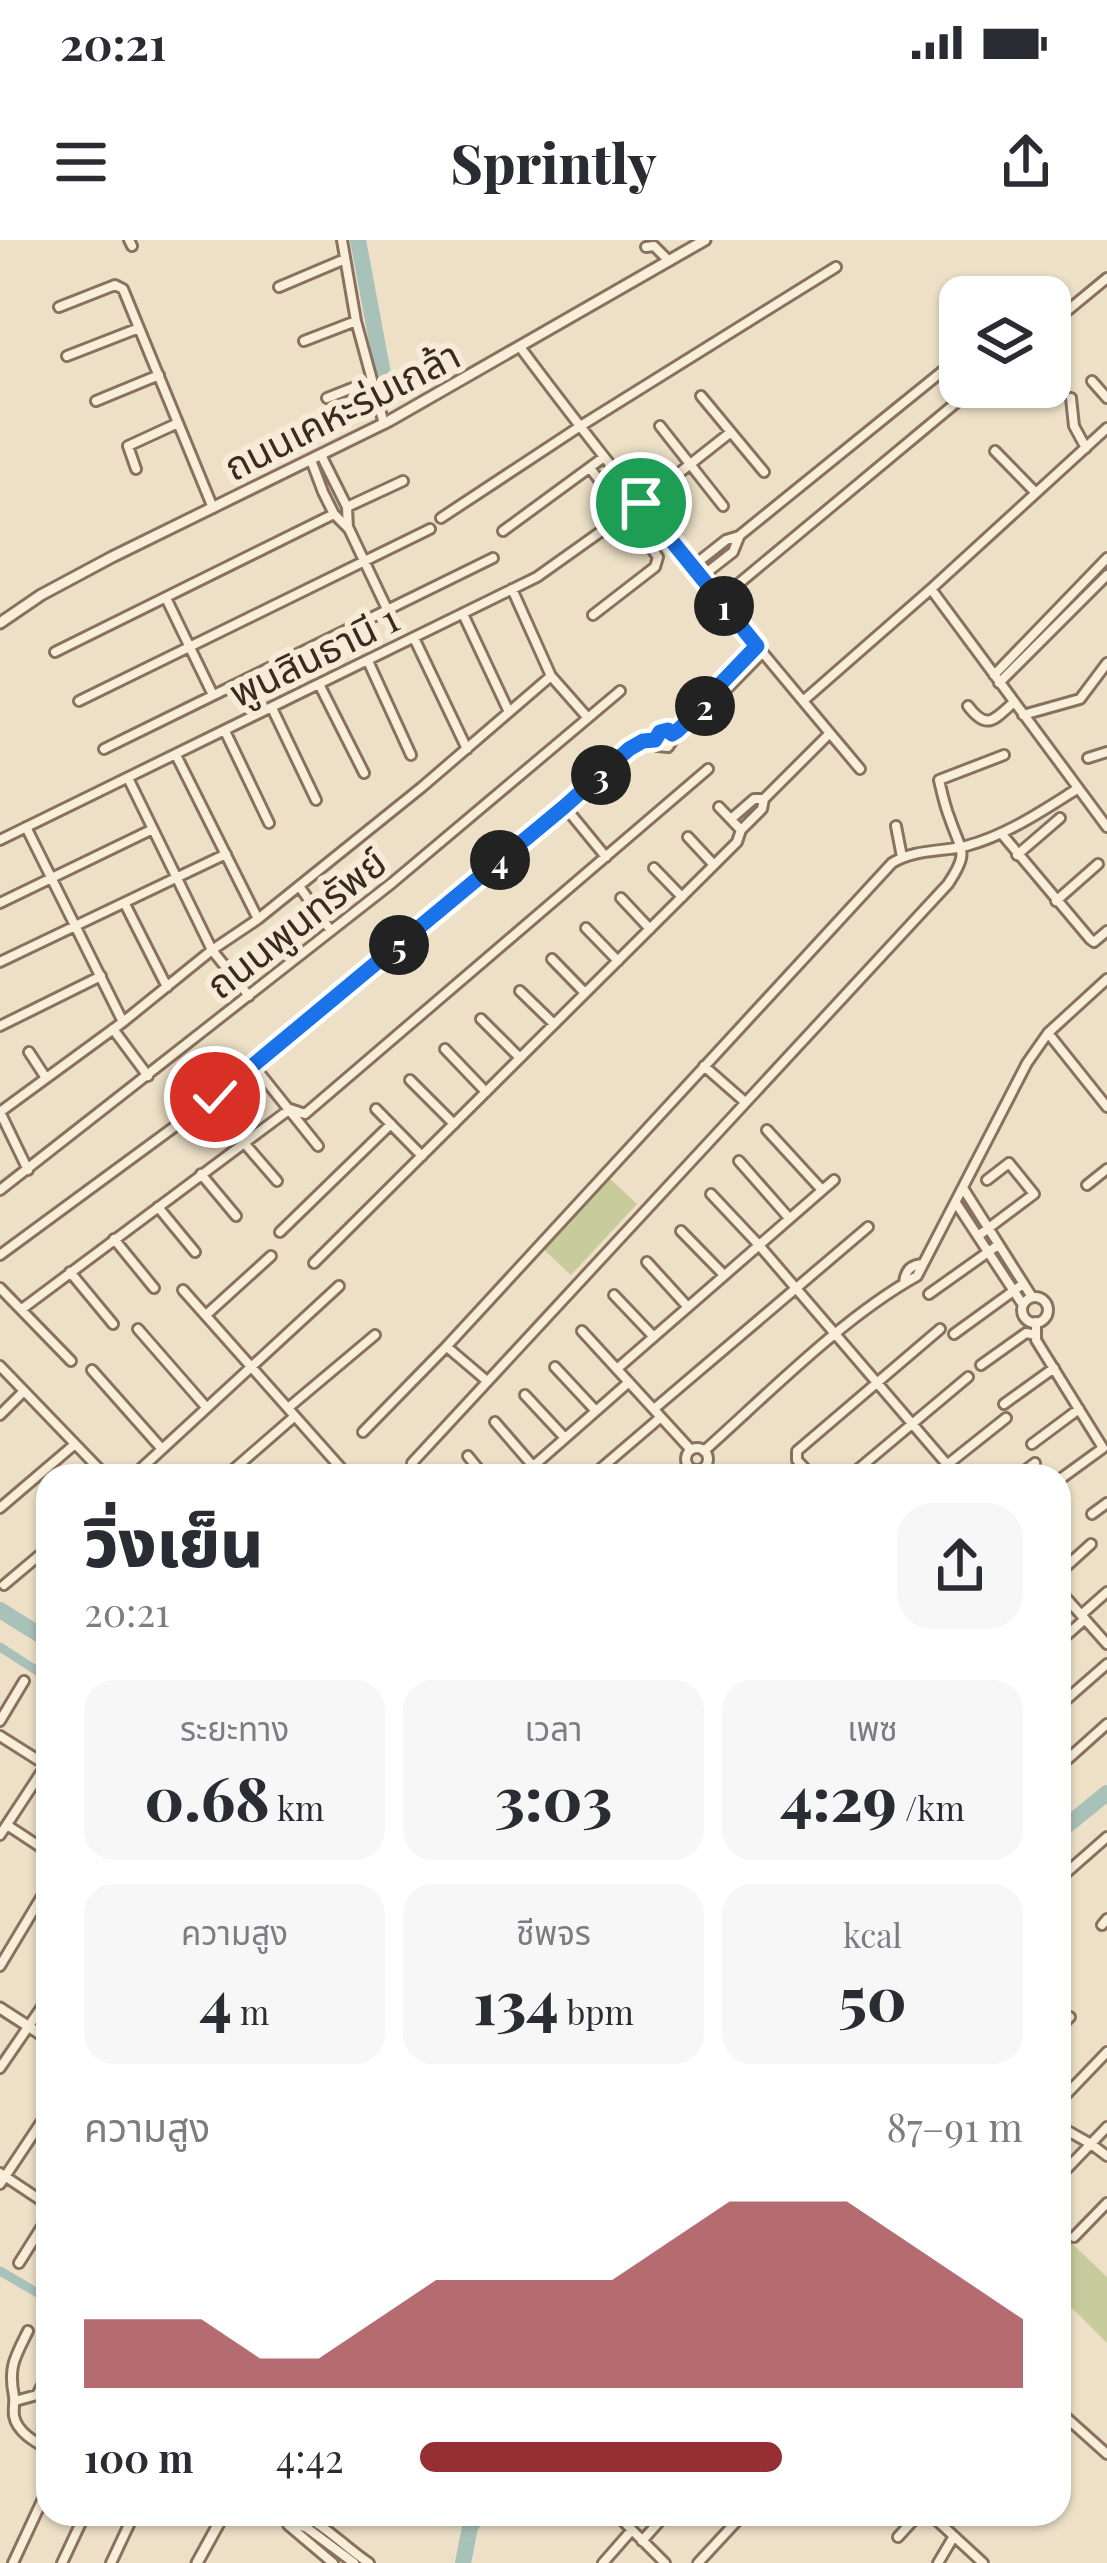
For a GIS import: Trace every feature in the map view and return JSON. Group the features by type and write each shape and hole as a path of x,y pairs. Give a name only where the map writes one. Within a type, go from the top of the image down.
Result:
{"street":[{"path":"342,240 356,321 384,424"},
{"name":"ถนนเคหะร่มเกล้า","path":"0,623 65,581 384,424 705,240"},
{"path":"646,248 654,246 669,261"},
{"path":"279,287 345,259"},
{"path":"441,518 836,267"},
{"path":"1071,308 1107,278"},
{"path":"59,307 118,285 123,289 213,508"},
{"path":"304,341 356,321"},
{"path":"67,356 140,328"},
{"path":"520,347 759,650 860,769"},
{"path":"693,566 726,540 740,536 939,374"},
{"path":"96,401 159,375"},
{"path":"327,398 370,381"},
{"path":"1092,381 1107,398"},
{"path":"701,396 764,472"},
{"path":"1071,398 1074,426 1086,448"},
{"path":"719,600 950,408"},
{"path":"136,469 128,446 178,423"},
{"path":"660,426 723,506"},
{"path":"802,701 1107,428"},
{"name":"พูนสินธานี 1","path":"0,840 512,590 641,503 731,432"},
{"path":"995,452 1036,494"},
{"path":"503,531 604,457"},
{"path":"316,458 344,502 349,529 387,609"},
{"path":"316,458 331,509 349,529"},
{"path":"590,468 657,553 657,562 593,614"},
{"path":"56,652 344,502 403,481"},
{"path":"79,701 430,529"},
{"path":"701,578 734,552 740,536"},
{"path":"104,749 494,558"},
{"path":"996,679 1079,595 1107,558"},
{"path":"1079,595 1107,575"},
{"path":"932,589 1107,827"},
{"path":"512,590 551,676 588,718"},
{"path":"166,598 213,695"},
{"path":"463,614 509,712"},
{"path":"415,638 467,749"},
{"path":"0,1256 254,1066 629,749 655,740 664,730 672,734 714,701 759,650"},
{"path":"368,661 411,755"},
{"path":"1023,715 1080,699 1107,663"},
{"path":"28,1170 0,1112 299,886 551,676"},
{"path":"320,684 364,773"},
{"name":"ถนนพูนทรัพย์","path":"0,1190 331,932 620,691"},
{"path":"968,706 978,719 987,721 1014,702"},
{"path":"272,708 316,800"},
{"path":"225,731 269,824"},
{"path":"314,1263 737,842 741,830 762,809 764,799 830,733"},
{"path":"1088,758 1107,752"},
{"path":"176,755 257,919"},
{"path":"412,1463 948,884 960,866 962,847 939,780 1004,755"},
{"path":"290,1109 305,1114 708,769"},
{"path":"128,778 212,950 249,996"},
{"path":"363,1432 892,863 1001,833 1077,789"},
{"path":"731,818 754,799 764,799"},
{"path":"564,807 606,856"},
{"path":"719,807 741,830"},
{"path":"1017,855 1060,818"},
{"path":"896,826 902,857"},
{"path":"26,827 123,1022"},
{"path":"0,903 153,829"},
{"path":"1001,833 1094,942 1107,931"},
{"path":"688,838 714,865"},
{"path":"0,962 226,854"},
{"path":"1056,901 1099,864"},
{"path":"654,868 682,897"},
{"path":"299,886 331,932"},
{"path":"621,898 650,928"},
{"path":"125,904 167,987"},
{"path":"586,928 618,961"},
{"path":"552,959 585,994"},
{"path":"0,1026 102,976"},
{"path":"582,1331 691,1450 704,1450 836,1335 917,1276 1027,1063 1048,1033 1107,979"},
{"path":"520,991 554,1024"},
{"path":"481,1018 520,1058"},
{"path":"113,1029 148,1076"},
{"path":"1048,1033 1107,1107"},
{"path":"445,1049 486,1092"},
{"path":"29,1052 46,1078"},
{"path":"254,1066 318,1146"},
{"path":"704,1066 746,1102"},
{"path":"410,1080 454,1124"},
{"path":"22,1309 290,1109"},
{"path":"376,1109 422,1156"},
{"path":"280,1232 391,1124"},
{"path":"767,1130 822,1190"},
{"path":"245,1144 277,1181"},
{"path":"739,1161 789,1218"},
{"path":"978,1236 1034,1194 1010,1163 987,1180"},
{"path":"1087,1185 1107,1169"},
{"path":"201,1174 236,1216"},
{"path":"618,1368 834,1180"},
{"path":"963,1188 1032,1297 1044,1300 1046,1317 1036,1322"},
{"path":"711,1194 947,1464 1006,1418"},
{"path":"956,1202 1023,1305 1024,1316 1036,1322"},
{"path":"157,1207 195,1252"},
{"path":"604,1464 868,1227"},
{"path":"681,1231 723,1274"},
{"path":"114,1239 154,1288"},
{"path":"929,1294 998,1245"},
{"path":"205,1315 271,1256"},
{"path":"646,1262 687,1306"},
{"path":"904,1283 908,1269 922,1264"},
{"path":"70,1272 113,1324"},
{"path":"954,1334 1023,1283"},
{"path":"146,1464 339,1286"},
{"path":"0,1288 71,1361"},
{"path":"183,1290 337,1464"},
{"path":"614,1295 653,1336"},
{"path":"1023,1305 1032,1297"},
{"path":"1036,1322 1036,1340 1105,1450 1071,1472"},
{"path":"138,1329 206,1407"},
{"path":"800,1464 797,1451 940,1329"},
{"path":"981,1365 1026,1333 1036,1335"},
{"path":"238,1464 375,1335"},
{"path":"446,1347 487,1381"},
{"path":"0,1366 94,1464"},
{"path":"554,1366 596,1411"},
{"path":"1004,1404 1054,1368"},
{"path":"92,1370 162,1449"},
{"path":"864,1464 968,1377"},
{"path":"535,1464 629,1382"},
{"path":"0,1415 24,1391"},
{"path":"525,1395 565,1438"},
{"path":"1032,1444 1078,1409"},
{"path":"494,1422 531,1464"},
{"path":"52,1464 75,1444"},
{"path":"688,1464 691,1450"},
{"path":"704,1450 706,1464"},
{"path":"468,1456 474,1464"},
{"path":"0,1508 36,1477"},
{"path":"1092,1514 1107,1502"},
{"path":"1071,1562 1091,1544"},
{"path":"4,1585 36,1558"},
{"path":"1071,1630 1107,1592"},
{"path":"1071,1604 1107,1644"},
{"path":"1071,1696 1107,1664"},
{"path":"0,1721 24,1681"},
{"path":"1071,1756 1107,1724"},
{"path":"0,1736 36,1757"},
{"path":"0,1835 36,1781"},
{"path":"7,1825 36,1844"},
{"path":"1071,1869 1107,1837"},
{"path":"0,1966 36,1906"},
{"path":"0,2008 36,2031"},
{"path":"0,2068 36,2015"},
{"path":"1071,2090 1107,2052"},
{"path":"1071,2165 1107,2127"},
{"path":"36,2129 2,2178 36,2198"},
{"path":"1071,2133 1107,2156"},
{"path":"1074,2237 1107,2203"},
{"path":"20,2263 36,2237"},
{"path":"28,2332 10,2378 17,2425 36,2442"},
{"path":"15,2401 36,2395"},
{"path":"1071,2422 1107,2454"},
{"path":"13,2563 36,2514"},
{"path":"62,2563 79,2526"},
{"path":"111,2563 128,2526"},
{"path":"197,2563 217,2526"},
{"path":"290,2526 334,2563"},
{"path":"301,2526 354,2563"},
{"path":"324,2526 369,2563"},
{"path":"627,2526 665,2563"},
{"path":"642,2541 655,2526"},
{"path":"698,2563 732,2526"},
{"path":"898,2537 908,2526"},
{"path":"944,2526 983,2563"},
{"path":"603,2563 631,2531"},
{"path":"938,2563 954,2536"}],"green space":[{"path":"606,1175 637,1204 571,1275 540,1246"},
{"path":"1071,2242 1107,2277 1107,2343 1071,2307"}],"waterway":[{"path":"358,240 384,379"},
{"path":"0,1610 36,1632"},
{"path":"0,1647 36,1670"},
{"path":"1071,1822 1107,1793"},
{"path":"0,2271 36,2292"},
{"path":"463,2563 471,2526"}],"route":[{"path":"215,1097 629,749 655,740 660,732 677,731 757,646 641,503"}]}
